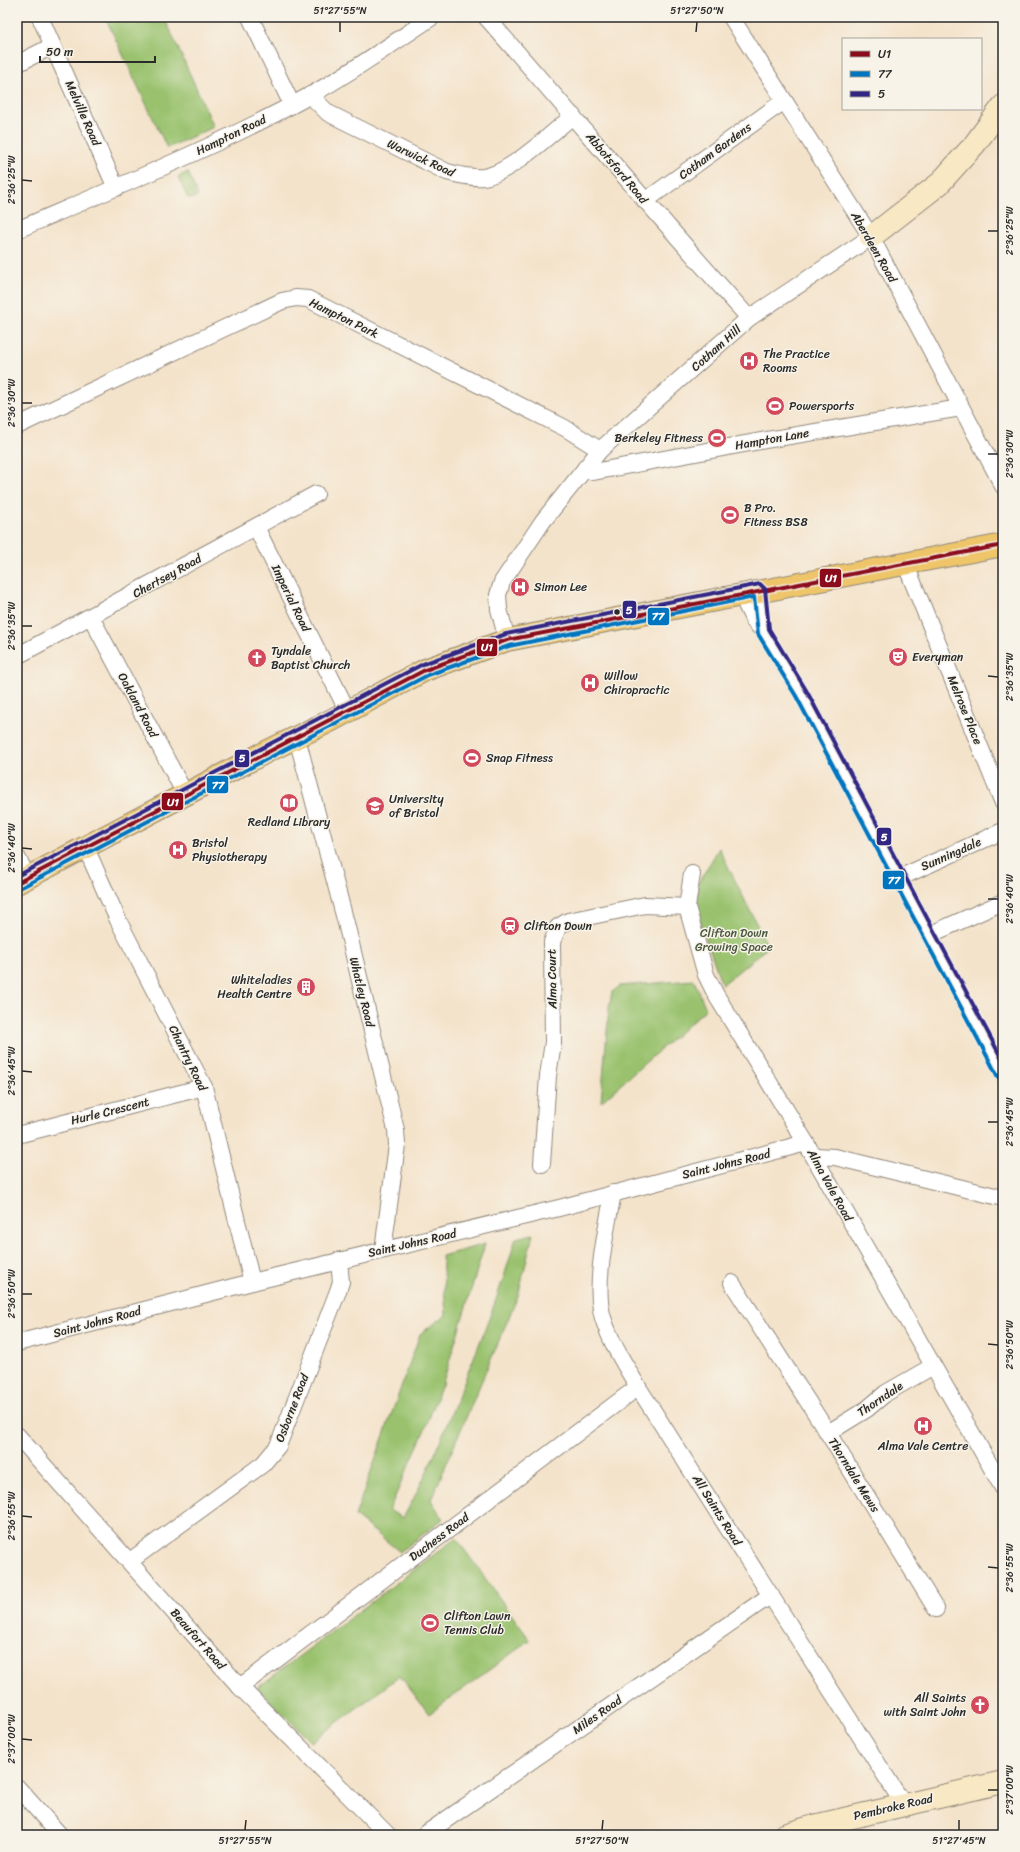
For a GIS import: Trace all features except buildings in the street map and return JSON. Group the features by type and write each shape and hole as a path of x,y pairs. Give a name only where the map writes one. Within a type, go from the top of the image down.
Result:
{"main road":[{"name":"Cotham Hill","path":"871,238 939,184 974,145 1003,106"},
{"path":"22,880 86,848 185,794 348,712 369,699 425,670 507,640 750,592 1003,545"},
{"name":"Pembroke Road","path":"784,1835 814,1826 1003,1782"}],"street":[{"name":"Melville Road","path":"40,17 116,188"},
{"path":"250,17 292,105"},
{"name":"Hampton Road","path":"17,230 186,157 292,105 336,81 432,17"},
{"name":"Abbotsford Road","path":"486,17 573,116 745,321"},
{"name":"Aberdeen Road","path":"731,17 871,238 1003,486"},
{"path":"17,64 52,46"},
{"name":"Warwick Road","path":"310,95 328,113 447,172 464,176 483,177 509,167 573,116"},
{"name":"Cotham Gardens","path":"645,201 784,101"},
{"name":"Cotham Hill","path":"507,640 499,609 498,595 502,582 543,521 600,450 745,321 871,238"},
{"name":"Hampton Park","path":"17,426 282,301 296,298 308,299 565,428 600,450"},
{"name":"Hampton Lane","path":"586,467 593,472 766,440 961,408"},
{"name":"Chertsey Road","path":"17,656 316,494"},
{"name":"Imperial Road","path":"256,527 348,712"},
{"name":"Melrose Place","path":"905,563 1001,797"},
{"path":"750,592 763,631 801,693 1003,1074"},
{"name":"Oakland Road","path":"91,617 185,794"},
{"name":"Whatley Road","path":"297,738 346,923 396,1130 397,1145 383,1250"},
{"name":"Sunningdale","path":"899,878 1003,831"},
{"name":"Chantry Road","path":"86,848 118,920 204,1087 252,1282"},
{"path":"17,857 22,880"},
{"name":"Alma Vale Road","path":"692,874 687,907 706,975 716,995 810,1150 1003,1488"},
{"path":"929,936 1003,902"},
{"name":"Alma Court","path":"542,1164 548,1076 553,1042 552,942 558,927 568,920 644,905 687,907"},
{"name":"Hurle Crescent","path":"17,1135 204,1087"},
{"name":"Saint Johns Road","path":"17,1343 339,1260 559,1208 613,1193 810,1150 1003,1198"},
{"name":"All Saints Road","path":"613,1193 603,1246 600,1292 602,1317 611,1340 638,1387 904,1805"},
{"name":"Osborne Road","path":"130,1561 257,1468 272,1455 278,1446 338,1291 341,1282 339,1260"},
{"name":"Thorndale Mews","path":"732,1283 828,1433 936,1609"},
{"name":"Thorndale","path":"828,1433 867,1409 886,1393 932,1366"},
{"name":"Duchess Road","path":"240,1687 638,1387"},
{"name":"Beaufort Road","path":"17,1435 240,1687 388,1835"},
{"name":"Miles Road","path":"424,1835 771,1595"},
{"path":"17,1787 60,1835"}],"green space":[{"path":"105,17 164,17 214,127 167,148"},
{"path":"188,172 198,196 191,199 187,197 178,177"},
{"name":"Clifton Down Growing Space","path":"719,848 768,947 722,985 697,912 697,885"},
{"path":"694,980 706,1009 601,1102 609,1007 612,992 620,986"},
{"path":"533,1234 518,1296 431,1500 443,1519 400,1552 355,1516 420,1334 446,1315 442,1256 485,1244 443,1382 423,1434 389,1510 403,1518 432,1459 473,1359 496,1299 516,1238"},
{"name":"Clifton Lawn Tennis Club","path":"456,1538 530,1640 429,1714 400,1676 311,1742 257,1688"}],"transit line":[{"name":"U1","path":"17,883 425,670 507,640 1003,545"},
{"name":"5","path":"17,876 423,664 506,634 760,584 765,589 769,629 806,690 1003,1061"},
{"name":"77","path":"20,888 428,675 509,646 754,597 758,634 796,696 998,1077"}],"place":[{"name":"The Practice Rooms","path":"749,361"},
{"name":"Powersports","path":"775,406"},
{"name":"Berkeley Fitness","path":"717,438"},
{"name":"B Pro. Fitness BS8","path":"730,515"},
{"name":"Simon Lee","path":"520,587"},
{"name":"Everyman","path":"898,657"},
{"name":"Tyndale Baptist Church","path":"257,658"},
{"name":"Willow Chiropractic","path":"590,683"},
{"name":"Snap Fitness","path":"472,758"},
{"name":"Redland Library","path":"289,803"},
{"name":"University of Bristol","path":"375,806"},
{"name":"Bristol Physiotherapy","path":"178,850"},
{"name":"Clifton Down","path":"510,926"},
{"name":"Whiteladies Health Centre","path":"306,987"},
{"name":"Alma Vale Centre","path":"923,1426"},
{"name":"Clifton Lawn Tennis Club","path":"430,1623"},
{"name":"All Saints with Saint John","path":"980,1705"}]}
